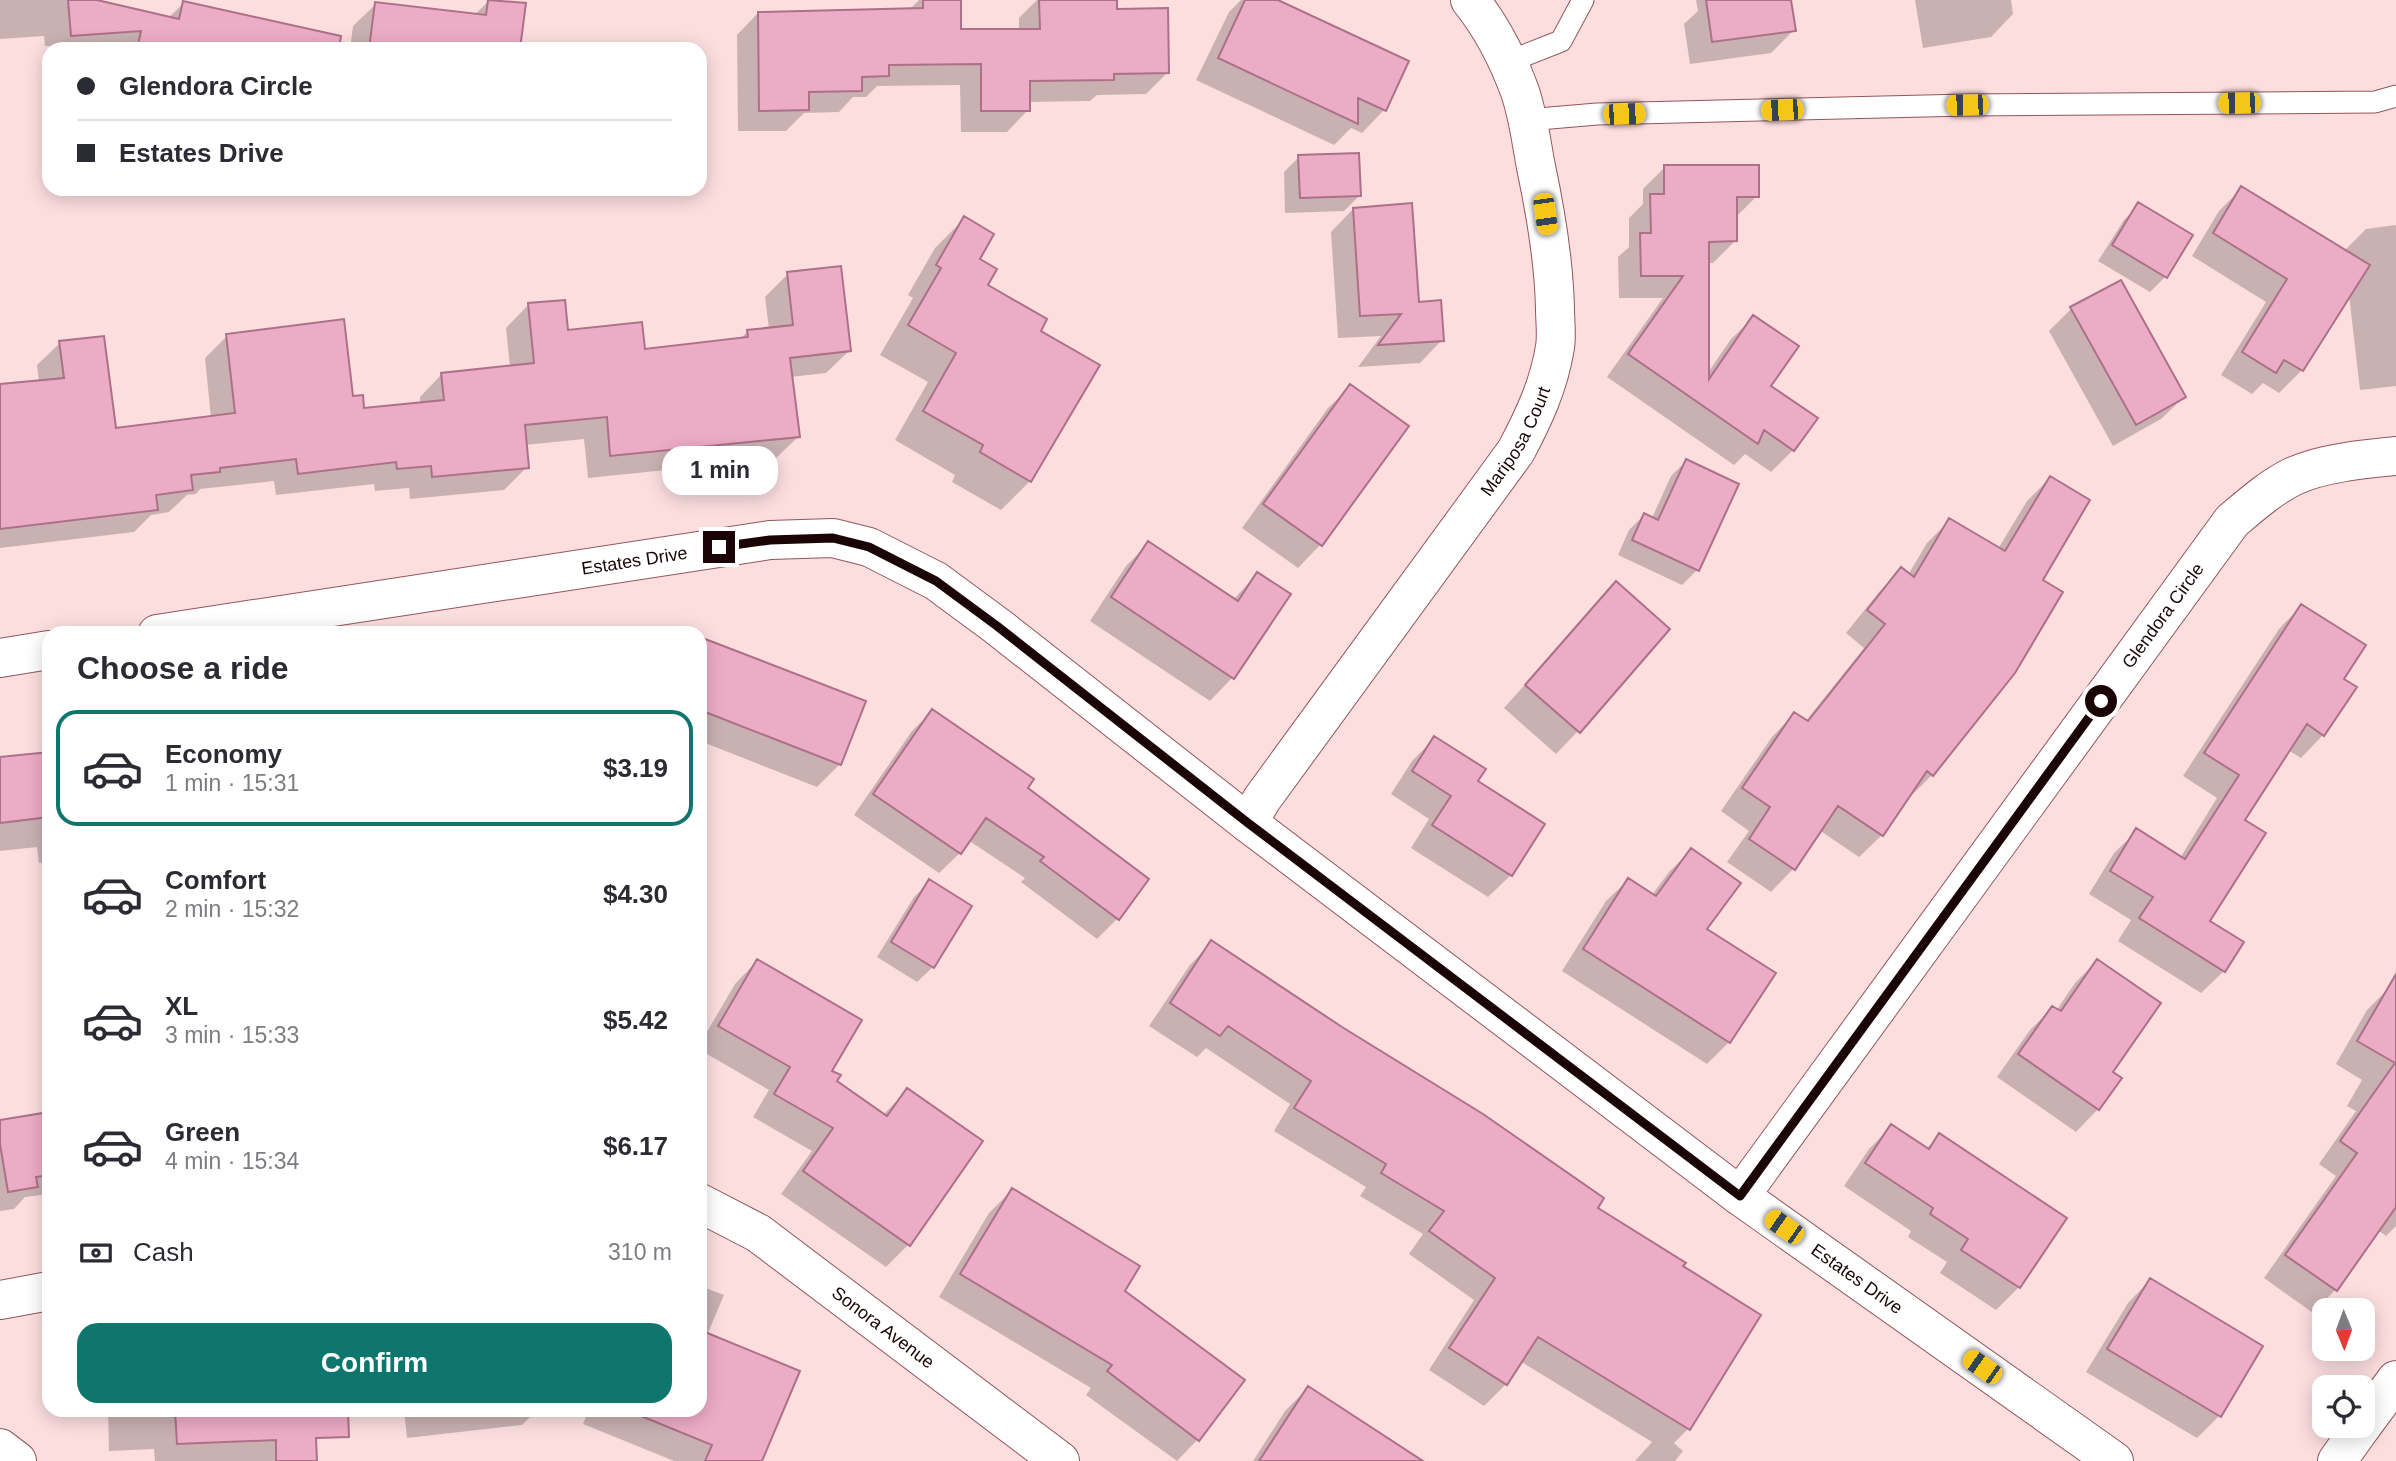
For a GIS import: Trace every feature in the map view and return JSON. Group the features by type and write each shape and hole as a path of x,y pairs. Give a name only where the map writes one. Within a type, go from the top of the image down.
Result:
{"street":[{"name":"Mariposa Court","path":"1248,823 1270,788 1516,451 1537,412 1548,379 1555,344 1554,274 1527,120 1520,91 1508,62 1486,20 1470,0"},
{"name":"Glendora Circle","path":"1740,1196 2232,521 2263,495 2295,475 2352,461 2396,456"},
{"name":"Estates Drive","path":"209,626 770,540 833,538 869,547 936,581 1248,823 1740,1196 2114,1461"},
{"path":"0,658 42,651"},
{"name":"Sonora Avenue","path":"707,1207 758,1233 1060,1461"},
{"path":"0,1300 42,1292"},
{"path":"2375,1408 2396,1380"},
{"path":"2337,1461 2353,1438"},
{"path":"0,1448 17,1461"}],"lane":[{"path":"1508,62 1561,41 1583,0"},
{"path":"1527,120 1597,114 1939,106 2375,102 2396,96"}],"building":[{"path":"68,0 97,0 179,19 183,1 341,36 340,42 139,42 141,31 71,36"},
{"path":"488,0 526,3 521,42 370,42 375,2 486,15"},
{"path":"923,0 961,0 961,29 1040,29 1039,0 1117,0 1117,9 1168,8 1169,73 1114,74 1114,80 1030,81 1030,111 981,111 981,64 889,65 889,76 862,77 862,91 809,92 809,110 759,111 758,12 923,8"},
{"path":"1245,0 1278,0 1409,61 1386,111 1358,98 1358,124 1218,58"},
{"path":"1706,0 1791,0 1796,31 1712,42"},
{"path":"1359,153 1361,196 1300,198 1298,155"},
{"path":"1664,165 1759,165 1759,197 1737,197 1737,241 1709,242 1709,379 1753,315 1799,346 1771,386 1818,418 1794,451 1764,430 1758,444 1628,354 1683,276 1641,276 1640,233 1651,233 1650,194 1664,194"},
{"path":"2241,186 2370,265 2303,371 2284,360 2276,373 2242,352 2287,279 2213,233"},
{"path":"2138,202 2193,235 2167,278 2112,245"},
{"path":"1412,203 1419,302 1441,300 1444,341 1378,345 1401,314 1360,316 1353,208"},
{"path":"964,216 994,234 980,259 997,269 988,285 1047,319 1041,331 1100,365 1031,482 980,452 983,445 923,411 956,353 908,325 941,268 936,265"},
{"path":"841,266 851,351 790,358 800,437 610,456 607,417 525,425 529,468 432,477 431,466 397,469 396,462 298,474 296,459 220,468 220,472 191,475 193,490 156,495 158,510 0,529 0,384 64,378 59,341 104,336 116,428 235,413 226,334 344,319 353,396 363,395 364,408 444,400 441,373 534,363 528,303 565,300 568,330 642,322 645,349 748,337 747,330 793,325 787,272"},
{"path":"2121,280 2186,397 2136,425 2070,307"},
{"path":"1350,384 1409,426 1322,546 1263,504"},
{"path":"1686,459 1739,484 1699,571 1632,540 1644,513 1658,520"},
{"path":"2050,476 2090,500 2043,580 2063,592 2015,673 1933,776 1927,771 1883,836 1838,806 1795,870 1749,839 1770,807 1742,788 1794,712 1808,721 1885,624 1867,610 1901,567 1914,577 1949,518 2005,551"},
{"path":"1148,541 1238,601 1257,572 1291,594 1234,679 1111,597"},
{"path":"1616,581 1670,629 1580,733 1525,685"},
{"path":"2301,604 2366,645 2344,679 2357,687 2324,736 2307,724 2245,820 2266,833 2210,921 2244,942 2225,972 2139,918 2153,897 2110,871 2136,828 2185,859 2239,775 2204,753"},
{"path":"707,640 866,701 841,765 707,713"},
{"path":"932,709 1034,779 1028,788 1149,879 1119,920 1040,861 1044,857 986,818 961,854 873,794"},
{"path":"1434,736 1486,769 1478,781 1545,824 1512,876 1432,825 1451,796 1412,771"},
{"path":"42,753 42,818 0,823 0,757"},
{"path":"1691,848 1741,883 1707,929 1776,973 1730,1043 1583,949 1628,878 1656,896"},
{"path":"929,879 972,906 934,968 891,942"},
{"path":"1211,940 1342,1027 1483,1114 1604,1198 1598,1208 1686,1263 1683,1266 1761,1315 1690,1430 1538,1337 1507,1385 1449,1348 1495,1278 1429,1231 1444,1211 1381,1173 1386,1164 1294,1108 1311,1081 1228,1026 1220,1036 1170,1003"},
{"path":"757,959 862,1020 832,1071 841,1075 837,1081 887,1116 907,1088 983,1141 910,1246 803,1171 833,1128 774,1094 790,1067 718,1026"},
{"path":"2097,959 2161,1003 2113,1072 2122,1078 2099,1110 2018,1054 2052,1006 2061,1011"},
{"path":"2396,974 2396,1207 2337,1291 2285,1255 2357,1153 2340,1141 2395,1063 2357,1041"},
{"path":"42,1113 42,1176 36,1177 38,1187 8,1192 0,1144 0,1120"},
{"path":"1891,1124 1929,1149 1939,1133 2067,1218 2020,1288 1961,1250 1968,1239 1930,1214 1933,1208 1865,1163"},
{"path":"1012,1188 1140,1266 1125,1291 1245,1380 1199,1441 1107,1371 1112,1365 960,1274"},
{"path":"2150,1278 2263,1346 2221,1417 2107,1349"},
{"path":"707,1333 800,1371 762,1461 705,1461 712,1445 644,1417 707,1417"},
{"path":"1308,1386 1423,1461 1259,1461"},
{"path":"175,1417 348,1417 349,1437 316,1438 317,1461 276,1461 276,1440 177,1444"}],"route":[{"path":"719,547 770,540 833,538 869,547 936,581 1248,823 1740,1196 2101,701"}]}
